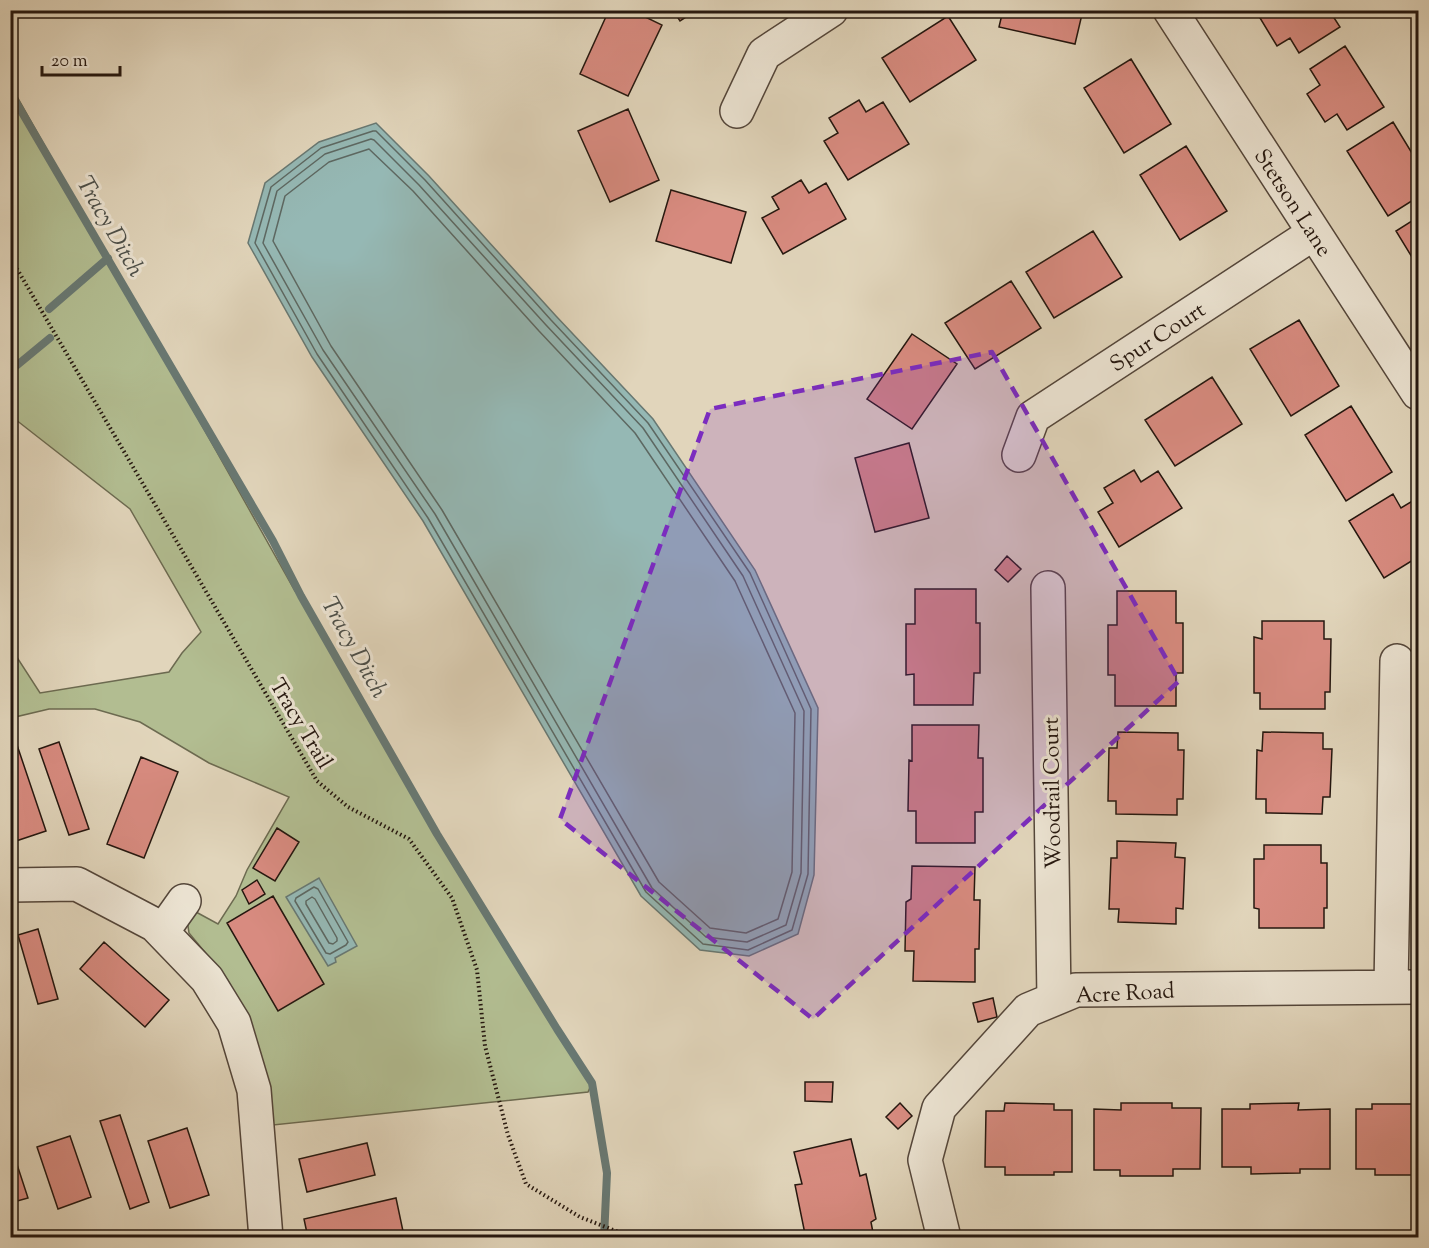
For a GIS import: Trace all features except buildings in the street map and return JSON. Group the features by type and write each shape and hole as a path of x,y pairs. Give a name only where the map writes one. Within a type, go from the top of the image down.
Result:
{"street":[{"path":"737,111 764,54 831,10"},
{"name":"Stetson Lane","path":"1170,10 1419,393"},
{"name":"Spur Court","path":"1019,455 1032,417 1314,233"},
{"name":"Woodrail Court","path":"1048,588 1054,999"},
{"path":"1397,661 1405,987"},
{"path":"10,885 77,884 155,925 207,979 234,1023 254,1090 266,1238"},
{"path":"162,932 184,901"},
{"name":"Acre Road","path":"944,1238 925,1160 939,1108 1028,1010 1076,990 1405,987"}],"path":[{"name":"Tracy Trail","path":"10,257 317,781 348,807 410,839 452,898 477,970 485,1046 508,1135 526,1184 580,1217 634,1238"}],"highlighted area":[{"path":"992,352 1179,681 813,1019 560,819 710,409"}],"green space":[{"path":"10,84 295,591 301,596 479,903 592,1083 588,1092 273,1125 248,1017 227,979 189,933 187,919 196,912 218,924 236,896 247,870 289,797 209,763 140,722 95,709 49,709 15,717 11,707 11,648 40,693 169,672 201,632 130,509 11,416"}],"water":[{"path":"376,123 429,176 653,419 755,570 818,708 814,875 798,934 749,956 700,950 641,896 423,521 312,357 248,243 265,183 319,142"},
{"path":"319,878 357,946 335,958 336,962 328,966 286,897"}],"waterway":[{"name":"Tracy Ditch","path":"10,92 273,541 301,596 437,834 592,1083 607,1173 604,1238"},
{"path":"49,309 108,258"},
{"path":"10,371 50,338"}]}
